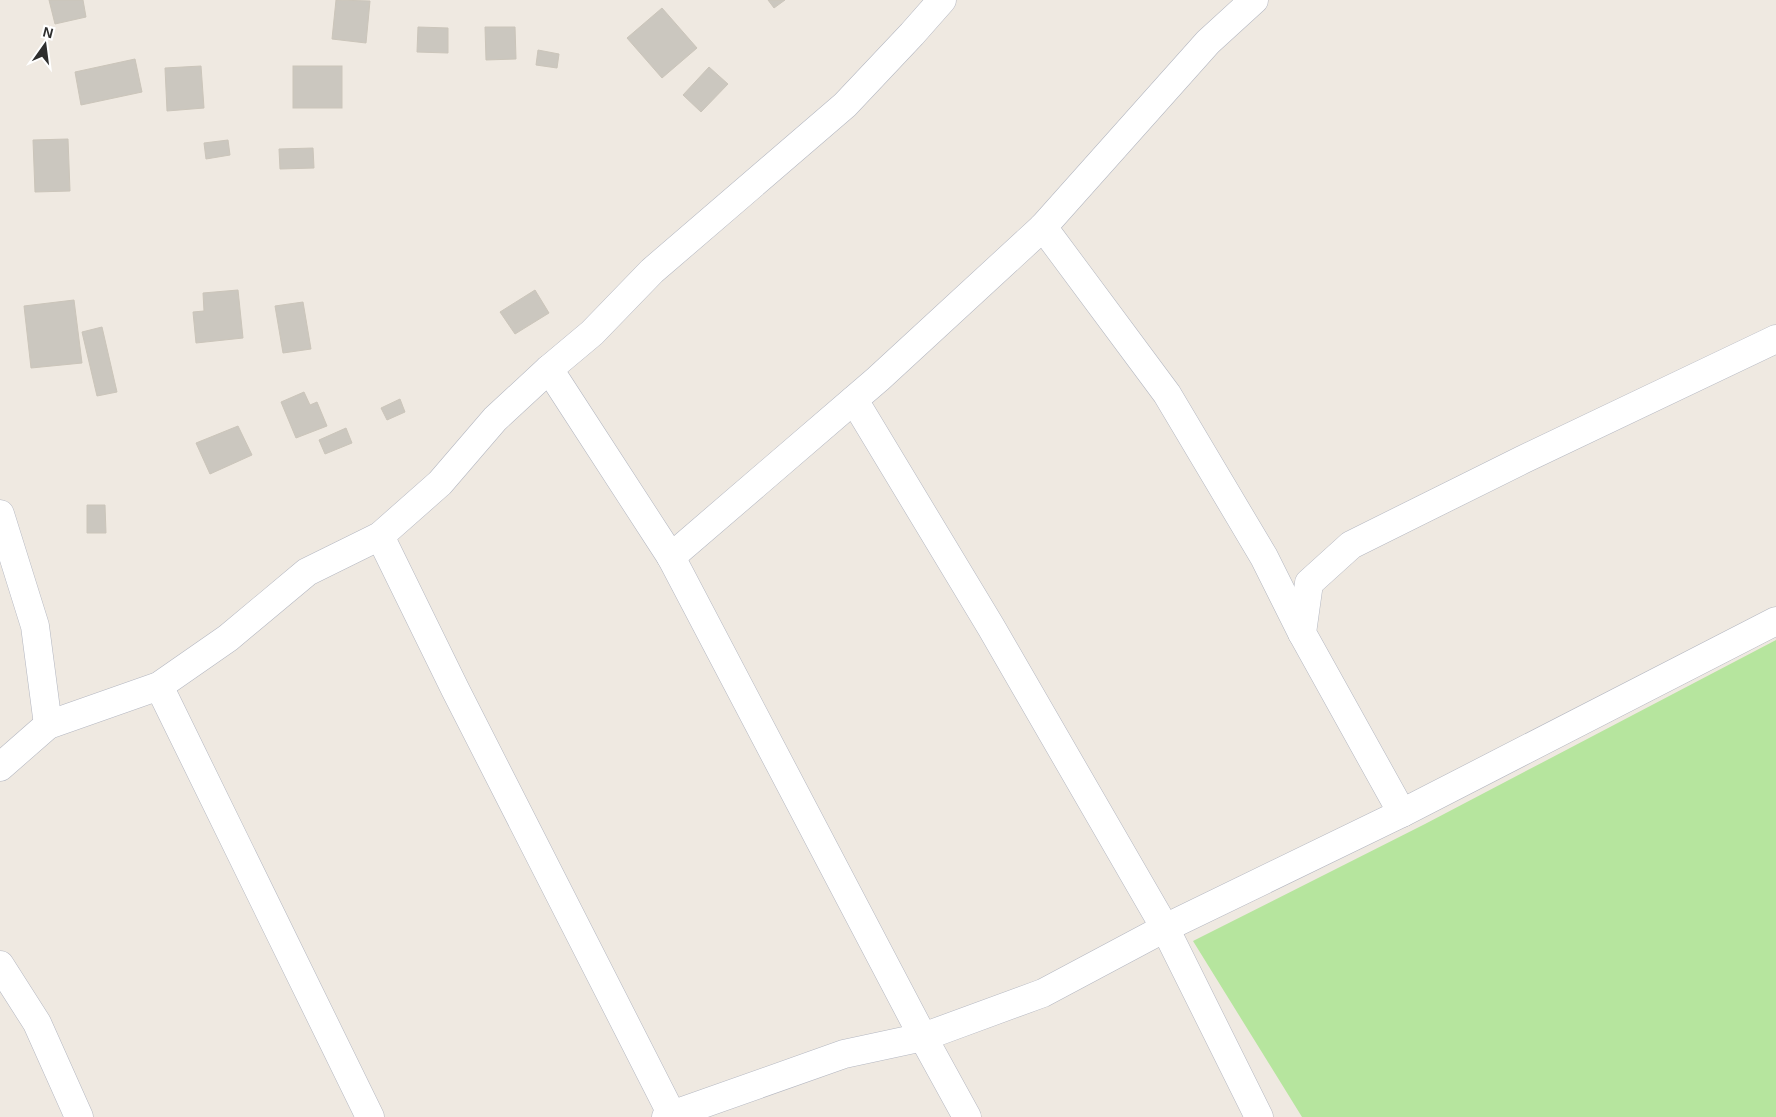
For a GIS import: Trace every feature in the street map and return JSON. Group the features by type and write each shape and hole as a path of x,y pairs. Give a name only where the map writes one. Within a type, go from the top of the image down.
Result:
{"street":[{"path":"0,767 48,725 158,686 228,638 307,572 380,536 440,483 494,419 592,333 652,271 844,105 942,0"},
{"path":"672,557 854,400 1043,227 1208,42 1250,1"},
{"path":"1043,227 1167,394 1264,557 1302,633 1402,813"},
{"path":"1302,633 1309,583 1351,545 1531,456 1776,339"},
{"path":"549,369 672,557 923,1037 967,1117"},
{"path":"854,400 992,627 1165,928 1259,1117"},
{"path":"0,514 35,626 48,725"},
{"path":"380,536 670,1116 844,1054 923,1037 1043,993 1165,928 1402,813 1776,621"},
{"path":"158,686 370,1117"},
{"path":"0,965 38,1023 79,1117"}],"green space":[{"path":"1776,640 1776,1117 1302,1117 1193,941 1425,824"}],"building":[{"path":"49,0 83,0 86,17 55,24"},
{"path":"336,0 370,1 366,43 332,39"},
{"path":"768,0 785,0 774,8"},
{"path":"662,8 697,48 662,78 627,38"},
{"path":"418,27 448,28 448,53 417,52"},
{"path":"485,27 515,27 516,59 486,60"},
{"path":"538,50 559,54 557,68 536,65"},
{"path":"135,59 142,92 81,105 75,72"},
{"path":"201,66 204,108 167,111 165,68"},
{"path":"293,66 342,66 342,108 293,108"},
{"path":"709,67 728,84 701,112 683,95"},
{"path":"68,139 70,191 35,192 33,140"},
{"path":"228,140 230,155 206,159 204,143"},
{"path":"313,148 314,168 280,169 279,149"},
{"path":"238,290 243,338 196,343 193,312 204,311 203,293"},
{"path":"535,290 549,313 515,334 500,312"},
{"path":"74,300 82,363 31,368 24,306"},
{"path":"303,302 311,349 283,353 275,306"},
{"path":"102,327 117,392 97,396 82,332"},
{"path":"304,392 310,405 317,402 327,426 296,438 281,402"},
{"path":"400,399 405,412 387,420 381,408"},
{"path":"238,426 252,455 210,474 196,443"},
{"path":"346,428 352,443 325,454 319,440"},
{"path":"87,505 105,505 106,533 87,533"}]}
